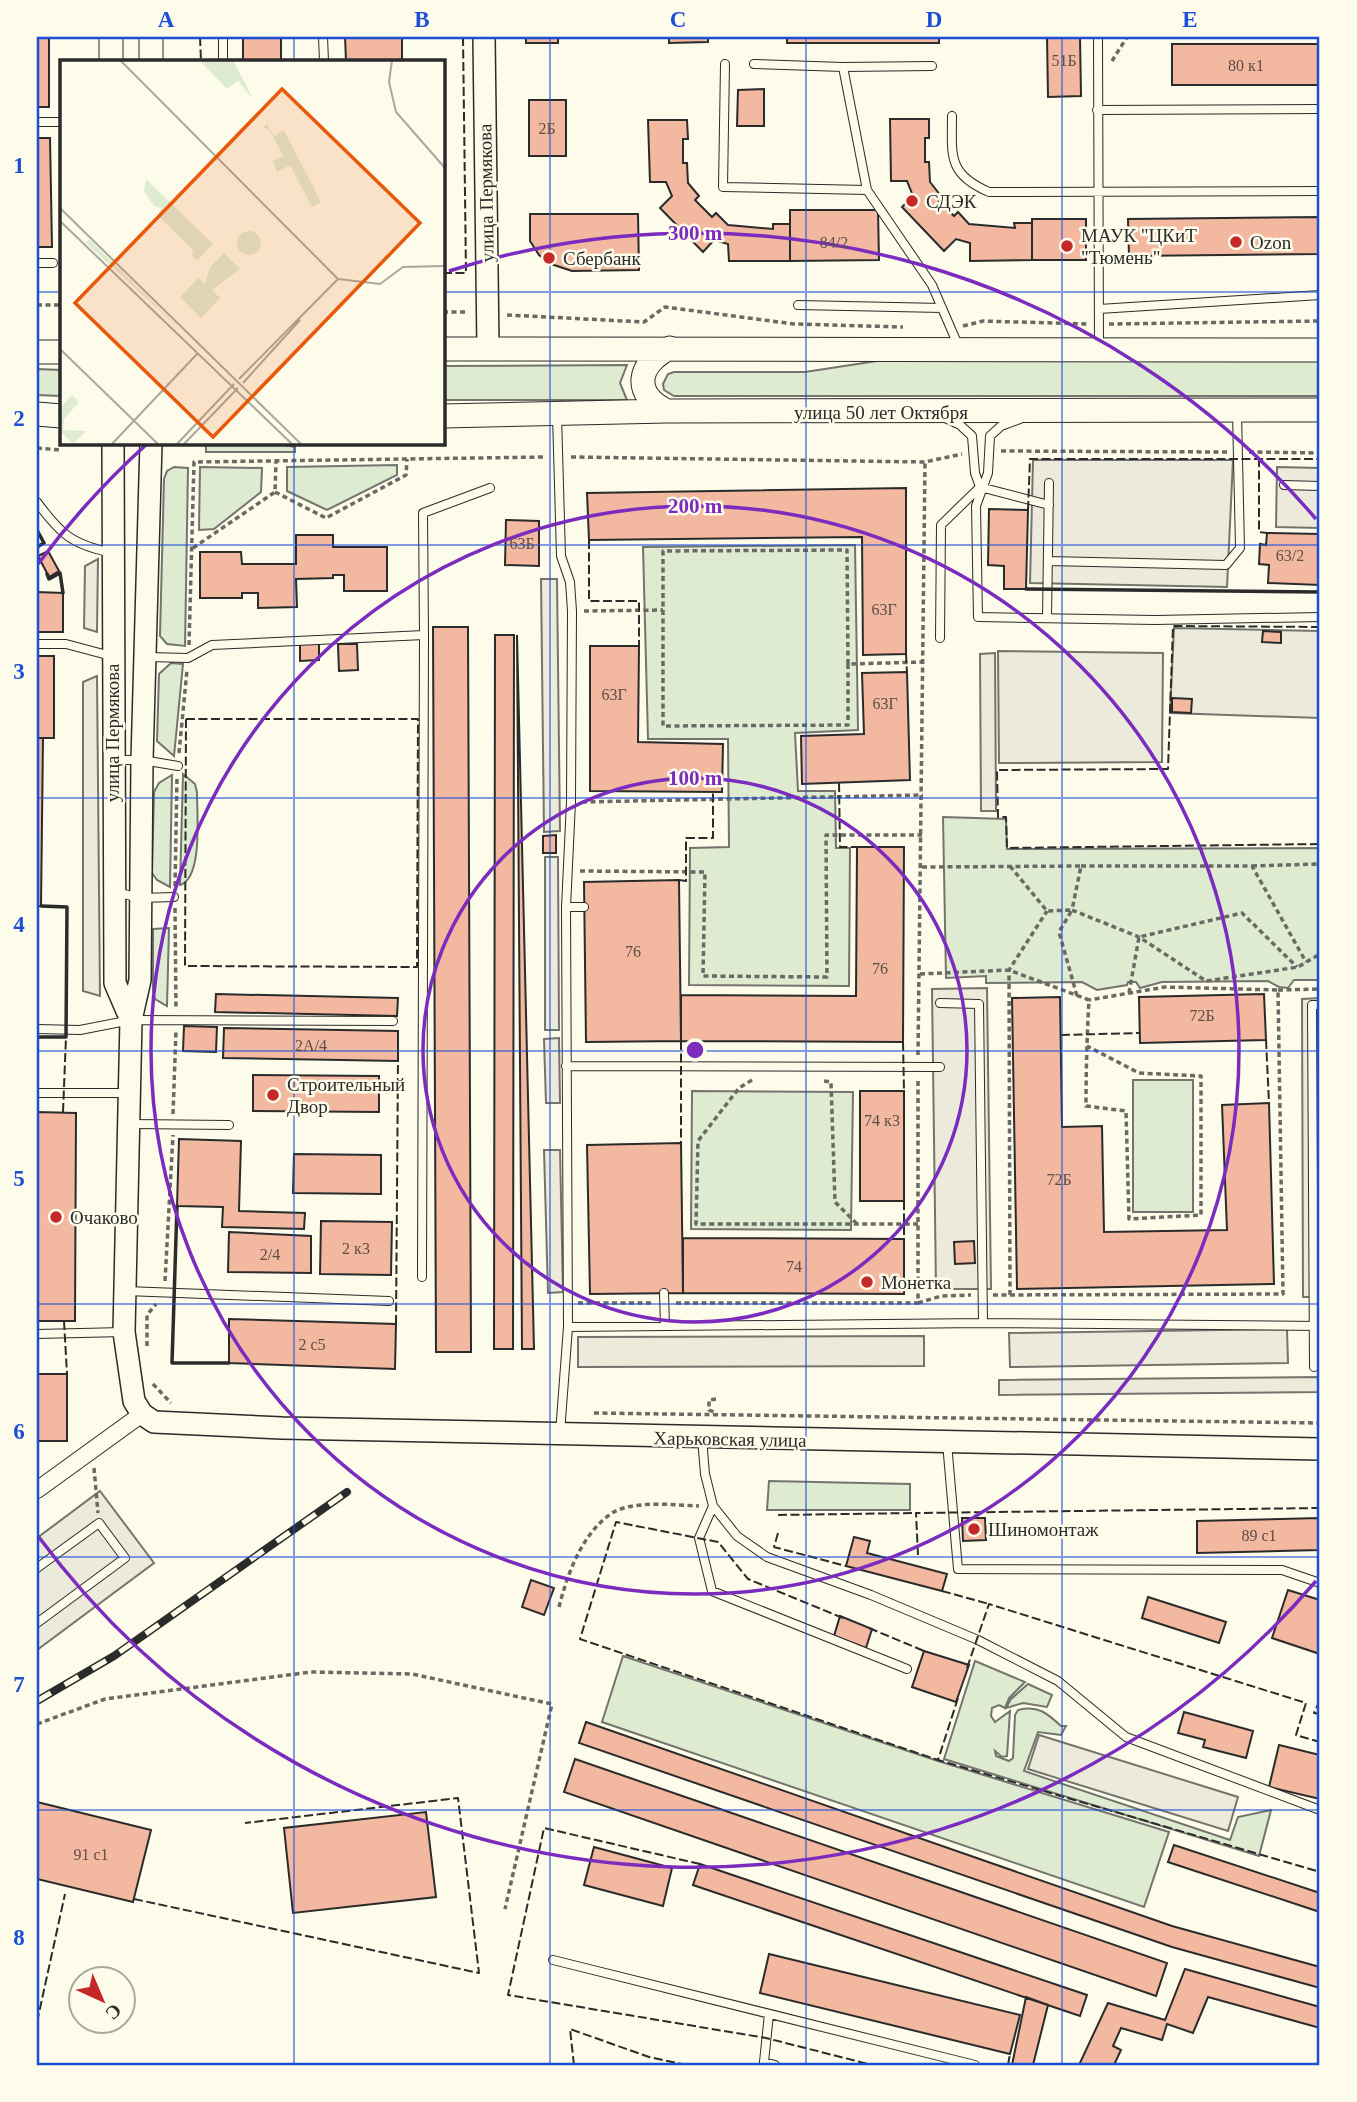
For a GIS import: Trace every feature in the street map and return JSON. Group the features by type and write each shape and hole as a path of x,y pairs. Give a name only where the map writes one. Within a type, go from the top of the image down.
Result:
{"main road":[{"path":"111,37 111,60"},
{"path":"151,37 151,60"},
{"path":"444,349 670,348 955,338 1098,348 1320,350"},
{"path":"667,411 654,405 645,393 643,379 647,365 657,354 670,348"},
{"path":"37,352 60,352"},
{"name":"улица 50 лет Октября","path":"444,415 667,411 933,413 1320,410"},
{"path":"37,414 60,415"}],"street":[{"name":"улица Пермякова","path":"484,37 488,348"},
{"name":"улица Пермякова","path":"113,444 111,656 115,983 131,1020"},
{"name":"улица Пермякова","path":"142,1414 134,1401 124,1332 131,1124 131,1020 140,980 144,657 151,444"},
{"name":"Харьковская улица","path":"142,1414 154,1422 180,1424 560,1436 1320,1449"},
{"path":"37,1490 142,1414"}],"lane":[{"path":"223,37 223,60"},
{"path":"323,37 324,60"},
{"path":"1098,37 1098,348"},
{"path":"725,64 723,187 867,190"},
{"path":"754,64 932,66"},
{"path":"843,67 867,190 932,285 955,338"},
{"path":"1097,110 1320,109"},
{"path":"952,116 951,161 974,185 989,192 1320,191"},
{"path":"37,122 60,122"},
{"path":"37,263 53,263"},
{"path":"1099,309 1320,295"},
{"path":"798,305 942,307"},
{"path":"1048,561 1226,565 1240,548 1241,484 1236,457 1237,410"},
{"path":"940,638 941,525 980,487 988,473 990,436 1001,426 1039,412"},
{"path":"933,413 960,425 972,436 975,473 980,487 976,506 978,617 1320,617"},
{"path":"557,414 561,556 570,582 572,611 571,802 566,907 568,1327 562,1374 560,1436"},
{"path":"1048,618 1049,483"},
{"path":"1284,485 1320,486"},
{"path":"980,487 1049,505"},
{"path":"422,1277 423,513 490,488"},
{"path":"37,502 57,529 82,547 113,553"},
{"path":"144,657 188,658 212,645 424,635"},
{"path":"37,644 66,644 111,656"},
{"path":"112,760 142,760 177,766"},
{"path":"114,891 140,898 174,897"},
{"path":"566,907 581,907"},
{"path":"940,1003 979,1004 983,1323"},
{"path":"1314,1367 1317,1326 1312,1005 1320,1005"},
{"path":"37,1029 80,1030 131,1020 393,1021"},
{"path":"566,1066 940,1066"},
{"path":"37,1093 131,1093"},
{"path":"131,1124 229,1125"},
{"path":"125,1291 389,1301"},
{"path":"664,1293 665,1326"},
{"path":"568,1327 983,1323 1317,1326"},
{"path":"37,1334 124,1332"},
{"path":"702,1438 705,1474 713,1506 737,1536 767,1557 871,1595 978,1640 1058,1681 1126,1737 1320,1810"},
{"path":"947,1443 958,1569 1282,1570 1320,1583"},
{"path":"713,1506 699,1538 712,1591 907,1669"},
{"path":"37,1568 99,1522 125,1558 37,1623"},
{"path":"553,1960 975,2065"},
{"path":"769,2014 764,2062 775,2065"}],"path":[{"path":"37,305 60,305"},
{"path":"444,312 487,312 513,316 644,322 665,307 794,324 912,328"},
{"path":"955,338 983,321 1099,324 1320,321"},
{"path":"37,448 61,450"},
{"path":"275,492 326,518 406,475 407,458"},
{"path":"275,492 276,461"},
{"path":"918,1303 925,462"},
{"path":"192,548 275,492"},
{"path":"847,550 848,664 848,725 663,726 663,551 847,550"},
{"path":"572,611 663,610"},
{"path":"848,664 924,662"},
{"path":"571,802 923,795"},
{"path":"581,907 578,871 705,872 703,976 827,976 826,835 922,835"},
{"path":"922,867 1320,864"},
{"path":"1010,866 1047,911"},
{"path":"1077,996 1059,932 1072,910 1081,866"},
{"path":"1252,866 1306,962"},
{"path":"1047,911 1072,910 1139,937 1206,981 1297,967 1320,954"},
{"path":"1010,1295 1009,970 1047,911"},
{"path":"1139,937 1242,913 1297,967"},
{"path":"1129,993 1139,937"},
{"path":"920,974 1009,970 1089,1000 1164,987 1320,989"},
{"path":"578,1292 578,1303 918,1303 941,1296 1283,1294 1278,990"},
{"path":"1087,1046 1139,1073 1201,1076 1201,1215 1129,1219 1126,1111 1086,1106 1087,1046 1089,1000"},
{"path":"776,1066 739,1088 698,1141 696,1224 918,1224"},
{"path":"820,1079 831,1083 835,1202 858,1225"},
{"path":"716,1399 709,1400 709,1410 716,1410 716,1413"},
{"path":"94,1466 99,1522"},
{"path":"559,1607 567,1574 593,1534 613,1513 650,1504 713,1506"},
{"path":"37,1724 105,1699 311,1672 412,1674 552,1704 505,1909"}],"green space":[{"path":"877,361 1320,361 1320,396 674,396 664,390 663,384 668,374 674,372 805,372"},
{"path":"627,365 620,383 627,400 444,400 444,366"},
{"path":"37,369 60,370 60,396 37,395"},
{"path":"206,444 280,444 295,447 295,452 206,452"},
{"path":"397,465 397,475 327,510 287,491 287,467"},
{"path":"174,467 188,468 185,646 167,644 160,636 164,479 167,471"},
{"path":"200,467 262,468 261,492 214,529 199,530"},
{"path":"855,545 858,730 795,733 798,791 835,791 836,848 850,848 849,986 689,985 690,848 729,847 728,739 648,739 643,547"},
{"path":"171,663 183,664 174,756 157,741 159,674"},
{"path":"183,774 195,784 198,829 192,871 180,885"},
{"path":"172,775 170,887 157,880 152,873 154,792 159,783"},
{"path":"943,817 1006,819 1007,849 1320,848 1320,980 1294,980 1288,988 1268,981 1162,982 1140,988 1136,982 1128,982 1127,985 1097,990 1082,982 986,983 986,976 946,978"},
{"path":"169,928 167,1006 155,999 153,991 153,929"},
{"path":"1133,1080 1193,1080 1193,1212 1133,1212"},
{"path":"692,1091 853,1092 851,1230 691,1229"},
{"path":"769,1481 910,1484 910,1510 767,1510"},
{"path":"623,1656 938,1761 1169,1832 1144,1907 602,1722"},
{"path":"975,1661 1025,1682 1009,1698 1005,1708 999,1705 992,1708 991,1716 995,1722 1010,1711 1007,1756 1002,1757 995,1751 996,1756 1009,1761 1013,1758 1015,1715 1018,1710 1042,1711 1061,1726 1066,1726 1061,1735 1038,1732 1024,1771 1230,1840 1238,1817 1271,1810 1259,1856 944,1759"},
{"path":"1028,1684 1052,1695 1047,1707 1023,1703 1006,1708 1011,1699"}],"shaded area":[{"path":"1033,460 1233,460 1227,587 1030,583"},
{"path":"1277,467 1320,468 1320,528 1276,527"},
{"path":"98,559 97,632 84,628 85,566"},
{"path":"541,579 557,579 560,831 544,832"},
{"path":"1174,628 1320,631 1320,718 1170,713"},
{"path":"998,651 1163,653 1162,762 999,763"},
{"path":"995,653 996,811 981,811 980,654"},
{"path":"97,676 100,996 83,991 83,682"},
{"path":"545,857 558,857 559,1030 545,1030"},
{"path":"987,988 991,1289 936,1289 932,989"},
{"path":"1320,998 1320,1297 1303,1297 1302,999"},
{"path":"559,1038 560,1103 546,1103 544,1039"},
{"path":"544,1150 560,1150 563,1292 548,1293"},
{"path":"1287,1329 1288,1363 1010,1367 1009,1333"},
{"path":"924,1336 924,1366 578,1367 578,1337"},
{"path":"1319,1377 1320,1392 999,1395 999,1380"},
{"path":"100,1491 154,1563 37,1650 37,1538"},
{"path":"1039,1735 1238,1797 1228,1831 1028,1769"}],"building":[{"path":"37,37 49,37 49,107 37,107"},
{"path":"243,37 281,37 281,60 243,60"},
{"path":"345,37 402,37 402,60 346,60"},
{"path":"526,37 558,37 558,43 526,43"},
{"path":"669,37 708,37 708,42 669,43"},
{"path":"787,37 939,37 939,43 787,43"},
{"path":"1047,37 1080,37 1081,96 1048,97"},
{"path":"1172,44 1320,44 1320,85 1172,85"},
{"path":"764,89 764,126 737,126 738,90"},
{"path":"529,100 566,100 566,156 529,156"},
{"path":"890,119 929,119 929,138 925,138 925,162 929,162 930,182 941,196 937,199 954,216 958,212 969,224 1015,228 1014,223 1032,223 1032,260 970,261 970,243 956,239 944,251 902,207 913,196 907,181 891,181"},
{"path":"648,120 687,120 688,139 683,139 683,163 687,163 688,183 699,196 695,200 712,217 716,213 728,225 773,229 773,224 790,224 790,261 729,261 728,244 714,240 703,252 660,208 672,196 666,182 650,182"},
{"path":"37,138 50,138 52,247 37,247"},
{"path":"790,210 878,210 879,260 790,261"},
{"path":"530,214 638,214 639,270 572,271 551,264 539,255 530,241"},
{"path":"1320,217 1320,254 1129,256 1128,219"},
{"path":"1032,219 1086,219 1086,260 1032,260"},
{"path":"906,488 906,654 863,655 862,537 589,540 587,493"},
{"path":"906,488 906,654 863,655 862,537 589,540 587,493"},
{"path":"989,509 1028,510 1026,589 1004,589 1004,566 988,565"},
{"path":"506,520 539,521 539,566 505,565"},
{"path":"1267,533 1320,534 1320,585 1268,583 1269,565 1259,564 1260,544 1266,545"},
{"path":"296,535 333,535 333,547 387,547 387,591 344,591 344,575 333,575 333,578 296,579 297,607 258,608 258,593 242,593 242,598 200,598 200,552 241,552 242,564 296,564"},
{"path":"48,551 59,571 49,577 38,556"},
{"path":"37,592 63,593 63,632 37,632"},
{"path":"433,627 468,627 471,1352 436,1352"},
{"path":"1263,631 1281,632 1281,643 1262,642"},
{"path":"495,635 514,635 513,1349 494,1349"},
{"path":"517,635 534,1349 522,1349"},
{"path":"319,643 319,660 300,661 300,644"},
{"path":"338,644 357,644 358,670 339,671"},
{"path":"590,646 639,646 638,742 723,744 722,792 590,791"},
{"path":"590,646 639,646 638,742 723,744 722,792 590,791"},
{"path":"37,656 54,656 54,738 37,738"},
{"path":"907,672 910,780 802,784 801,736 864,734 862,673"},
{"path":"907,672 910,780 802,784 801,736 864,734 862,673"},
{"path":"1172,698 1192,699 1191,713 1172,712"},
{"path":"37,738 43,738 41,906 37,906"},
{"path":"556,835 556,853 543,853 543,836"},
{"path":"857,847 904,847 903,1042 681,1041 681,995 856,996"},
{"path":"679,880 681,1041 586,1042 584,882"},
{"path":"216,994 398,998 397,1016 215,1012"},
{"path":"1264,994 1266,1040 1140,1043 1139,997"},
{"path":"1060,997 1062,1127 1102,1126 1104,1232 1227,1230 1222,1105 1269,1103 1274,1284 1017,1289 1012,998"},
{"path":"184,1026 217,1027 216,1052 183,1051"},
{"path":"224,1028 398,1031 398,1061 223,1058"},
{"path":"253,1075 379,1076 379,1112 253,1111"},
{"path":"860,1091 904,1091 904,1201 860,1201"},
{"name":"Очаково","path":"37,1112 76,1113 75,1321 37,1321"},
{"path":"179,1139 241,1141 239,1211 305,1213 304,1229 222,1227 223,1207 177,1206"},
{"path":"681,1143 683,1293 590,1294 587,1145"},
{"path":"294,1154 381,1155 381,1194 293,1193"},
{"path":"321,1221 392,1222 391,1275 320,1274"},
{"path":"229,1232 311,1236 311,1273 228,1272"},
{"path":"683,1238 904,1239 904,1294 683,1293"},
{"path":"974,1241 975,1263 955,1264 954,1242"},
{"path":"229,1319 396,1324 395,1369 229,1363"},
{"path":"37,1374 67,1374 67,1441 37,1441"},
{"name":"Шиномонтаж","path":"962,1518 985,1518 986,1540 963,1541"},
{"path":"1320,1518 1320,1550 1197,1553 1197,1521"},
{"path":"854,1537 870,1541 867,1553 947,1574 942,1591 846,1566"},
{"path":"531,1580 554,1588 544,1615 522,1607"},
{"path":"1288,1590 1320,1600 1320,1654 1272,1638"},
{"path":"1148,1597 1226,1622 1219,1643 1142,1618"},
{"path":"840,1616 872,1629 866,1648 834,1636"},
{"path":"924,1651 969,1665 956,1702 912,1687"},
{"path":"1184,1712 1253,1731 1246,1758 1203,1747 1205,1740 1178,1733"},
{"path":"586,1722 1172,1926 1320,1967 1320,1988 1172,1947 579,1743"},
{"path":"1279,1745 1320,1755 1320,1799 1269,1787"},
{"path":"575,1759 1167,1963 1156,1996 564,1792"},
{"path":"37,1802 151,1830 133,1902 37,1879"},
{"path":"426,1812 436,1897 293,1913 284,1828"},
{"path":"1174,1845 1320,1893 1320,1912 1168,1862"},
{"path":"594,1847 672,1868 663,1906 584,1885"},
{"path":"700,1864 1087,1995 1080,2016 693,1885"},
{"path":"769,1954 1020,2015 1010,2054 760,1993"},
{"path":"1185,1969 1320,2007 1320,2028 1208,1997 1193,2033 1167,2024 1162,2040 1121,2028 1113,2046 1121,2050 1114,2065 1079,2065 1108,2003 1165,2020"},
{"path":"1026,1997 1048,2005 1033,2065 1012,2065"}],"railway":[{"path":"37,1701 114,1656 347,1492"}],"fence":[{"path":"200,37 201,60"},
{"path":"444,273 466,273 463,37"},
{"path":"1259,458 1259,532 1267,533"},
{"path":"1028,510 1030,459 1320,459"},
{"path":"589,540 589,601 639,601 639,646"},
{"path":"1320,627 1173,626 1168,769 997,770 998,817 1006,817 1007,848 1320,844"},
{"path":"906,654 907,672"},
{"path":"186,719 418,719 417,967 185,966 186,719"},
{"path":"839,783 840,847 857,847"},
{"path":"679,880 686,881 686,838 713,838 713,792"},
{"path":"1061,1035 1140,1033"},
{"path":"63,1112 66,1037"},
{"path":"1266,1040 1269,1103"},
{"path":"681,1041 681,1143"},
{"path":"903,1042 904,1091"},
{"path":"396,1324 398,1061"},
{"path":"904,1201 904,1239"},
{"path":"64,1321 67,1374"},
{"path":"918,1555 916,1513 1320,1508"},
{"path":"778,1515 916,1513"},
{"path":"843,1618 748,1579 718,1542 616,1522 580,1639 938,1760"},
{"path":"778,1533 774,1547 846,1566"},
{"path":"942,1591 989,1604"},
{"path":"967,1668 989,1604 1306,1703 1296,1735 1320,1742"},
{"path":"869,1628 924,1651"},
{"path":"958,1698 938,1760 1320,1872"},
{"path":"1320,1700 1314,1713 1320,1714"},
{"path":"134,1899 479,1973 458,1798 245,1823"},
{"path":"700,1864 544,1828 508,1995 766,2038 872,2065"},
{"path":"37,2022 65,1894"},
{"path":"574,2065 570,2029 649,2057 686,2065"},
{"path":"1008,2065 1010,2054"}],"wall":[{"path":"37,530 44,543 37,547"},
{"path":"47,574 49,579 60,573 63,593"},
{"path":"1026,589 1320,592"},
{"path":"37,1037 66,1037 67,907 41,906"},
{"path":"177,1206 172,1363 229,1363"}],"place":[{"name":"СДЭК","path":"912,201"},
{"name":"Ozon","path":"1236,242"},
{"name":"МАУК \"ЦКиТ \"Тюмень\"","path":"1067,246"},
{"name":"Сбербанк","path":"549,258"},
{"name":"Строительный Двор","path":"273,1095"},
{"name":"Очаково","path":"56,1217"},
{"name":"Монетка","path":"867,1282"},
{"name":"Шиномонтаж","path":"974,1529"}]}
